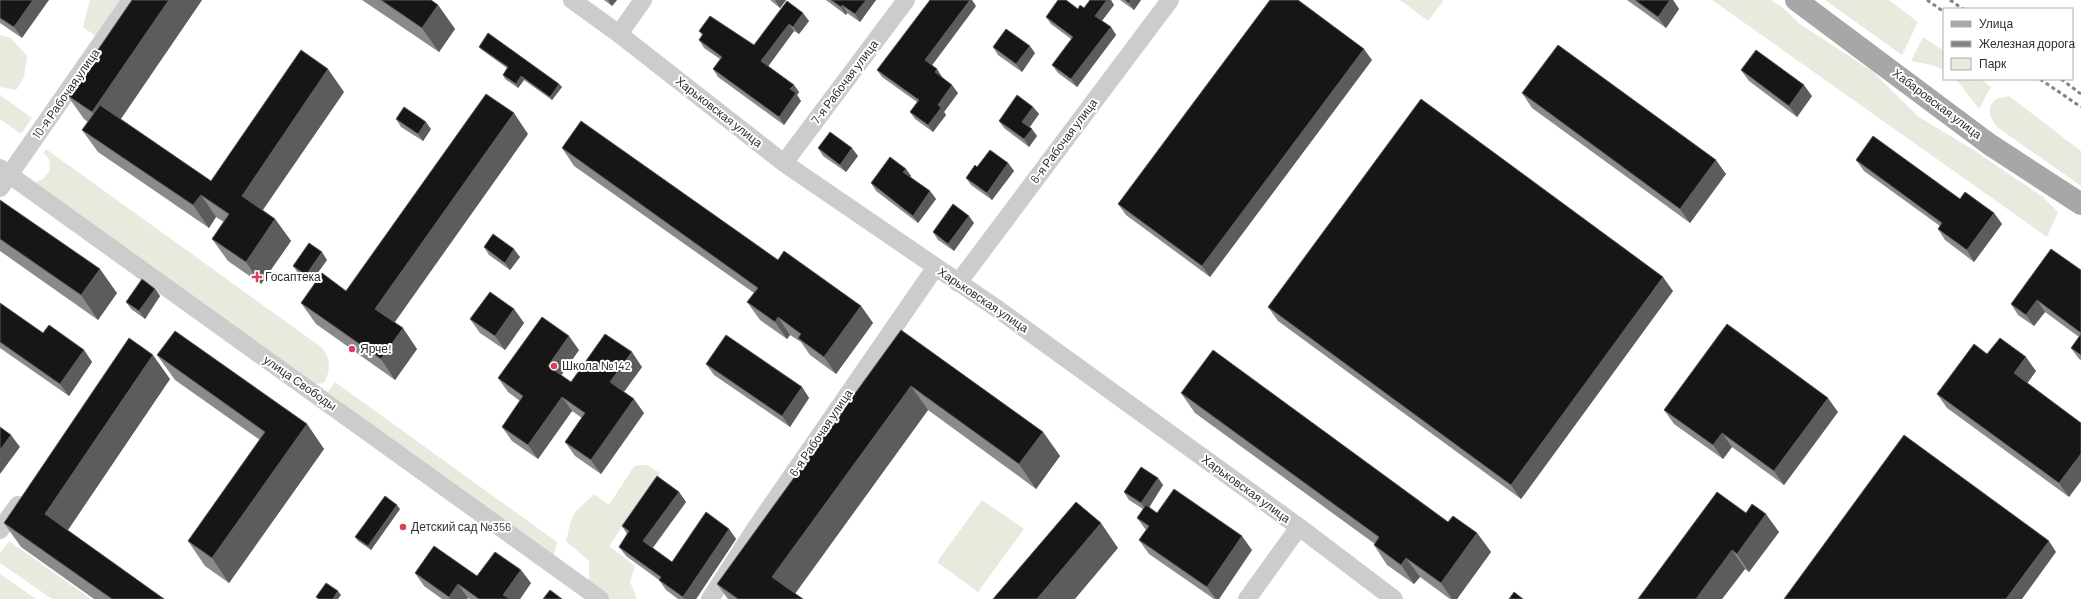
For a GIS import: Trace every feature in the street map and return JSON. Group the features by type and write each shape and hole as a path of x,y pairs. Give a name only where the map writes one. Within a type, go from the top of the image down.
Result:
{"main road":[{"name":"Хабаровская улица","path":"1796,0 1989,144 2081,204"}],"street":[{"name":"10-я Рабочая улица","path":"3,177 131,0"},
{"name":"Харьковская улица","path":"572,0 619,34 784,163 935,268 999,310 1299,527 1394,599"},
{"path":"619,34 643,0"},
{"name":"7-я Рабочая улица","path":"784,163 906,0"},
{"name":"6-я Рабочая улица","path":"958,283 1170,0"},
{"name":"улица Свободы","path":"3,177 600,599"},
{"name":"6-я Рабочая улица","path":"710,599 755,529 935,268"},
{"path":"2,522 30,488"},
{"path":"1247,599 1299,527"}],"green space":[{"path":"90,0 121,0 97,37 83,27"},
{"path":"1400,0 1444,0 1428,21"},
{"path":"1712,0 1771,0 1782,7 1800,24 1872,71 1919,117 1972,149 2043,197 2058,212 2047,237"},
{"path":"1825,0 1889,0 1918,22 1902,55"},
{"path":"0,35 11,38 27,56 24,77 16,90 0,87"},
{"path":"1923,37 1943,50 1943,70 1932,65 1911,61"},
{"path":"1957,80 1982,80 1991,87 1979,109"},
{"path":"0,95 32,118 21,134 0,119"},
{"path":"2009,96 2081,151 2081,186 1997,127 1990,116 1990,106 1996,99"},
{"path":"46,149 321,347 327,355 329,364 328,373 324,383 315,384 35,183 43,179 50,170 49,159 44,153"},
{"path":"335,382 557,542 553,559 328,392"},
{"path":"647,465 660,473 609,546 635,566 630,582 637,599 609,599 589,584 589,561 566,541 569,527 576,512 594,494 609,505 635,466"},
{"path":"982,500 1024,529 978,592 937,562"},
{"path":"9,541 91,599 52,599 0,563 0,553"},
{"path":"0,574 36,599 0,599"}],"building":[{"path":"0,0 33,0 14,27 0,18"},
{"path":"132,0 169,0 92,112 67,95"},
{"path":"381,0 431,0 438,5 422,28"},
{"path":"831,0 866,0 855,14 842,5 841,7"},
{"path":"930,0 970,0 925,60 937,69 935,72 952,85 938,105 941,108 928,125 910,112 919,100 877,70"},
{"path":"1058,0 1066,0 1078,9 1080,5 1084,8 1090,0 1107,0 1095,16 1111,27 1071,79 1052,65 1073,37 1046,17"},
{"path":"1270,0 1298,0 1364,49 1202,266 1118,204"},
{"path":"1635,0 1670,0 1658,17"},
{"path":"787,1 803,13 793,27 789,24 761,61 794,85 790,89 796,93 779,117 713,69 722,57 699,40 703,34 699,31 710,16 754,45"},
{"path":"1006,29 1030,46 1016,64 993,47"},
{"path":"488,33 559,84 550,97 521,76 516,84 503,75 508,67 479,47"},
{"path":"1558,45 1716,160 1680,209 1522,93"},
{"path":"301,50 328,69 242,196 275,219 246,262 212,239 229,214 201,195 193,205 82,130 100,105 211,181"},
{"path":"1756,50 1804,85 1789,106 1741,70"},
{"path":"486,94 514,113 375,309 403,328 381,359 301,303 322,273 346,291"},
{"path":"1017,95 1033,107 1022,122 1032,129 1024,139 999,121"},
{"path":"1421,99 1663,277 1511,485 1268,307"},
{"path":"404,107 426,122 418,134 396,119"},
{"path":"581,121 778,260 784,251 861,306 824,357 798,338 801,334 778,317 775,322 747,302 758,288 562,148"},
{"path":"830,132 852,148 840,165 818,148"},
{"path":"1873,136 1960,199 1965,192 1994,213 1967,250 1938,229 1942,223 1856,160"},
{"path":"990,150 1008,163 987,193 966,178 975,165 977,167"},
{"path":"890,157 906,169 903,172 930,191 913,216 871,183"},
{"path":"0,200 100,269 81,295 0,239"},
{"path":"953,204 969,216 948,244 933,232"},
{"path":"493,234 514,249 505,263 484,247"},
{"path":"309,243 322,252 306,275 293,266"},
{"path":"2051,249 2081,270 2081,333 2037,300 2026,315 2011,304"},
{"path":"142,279 155,289 139,311 126,302"},
{"path":"490,292 514,309 495,336 470,319"},
{"path":"0,303 43,333 49,325 84,350 60,384 0,342"},
{"path":"542,317 569,336 548,366 571,382 605,334 632,352 610,382 634,399 591,460 565,442 585,413 562,397 528,445 502,427 523,396 498,378"},
{"path":"1727,324 1828,398 1774,471 1722,433 1713,445 1664,410"},
{"path":"901,330 1043,432 1019,464 911,386 772,577 803,599 738,599 717,584"},
{"path":"175,331 307,424 212,558 188,541 265,432 157,355"},
{"path":"2081,334 2081,355 2071,348"},
{"path":"726,335 802,387 782,416 706,364"},
{"path":"129,338 153,355 45,514 164,599 112,599 4,523"},
{"path":"2000,338 2026,357 2014,373 2081,423 2081,454 2059,483 1937,394 1974,344 1987,354"},
{"path":"1213,350 1448,522 1453,516 1477,533 1441,583 1406,558 1401,565 1374,545 1379,537 1181,393"},
{"path":"0,427 11,435 0,450"},
{"path":"1904,435 2049,541 2006,599 1784,599"},
{"path":"1141,467 1158,478 1141,503 1124,492"},
{"path":"657,476 679,492 643,541 672,562 706,512 729,529 683,597 659,580 661,577 619,547 629,531 622,526"},
{"path":"1174,489 1242,536 1207,587 1139,540 1149,526 1137,518 1146,505 1157,513"},
{"path":"1717,492 1746,513 1752,504 1766,514 1737,554 1732,550 1696,599 1638,599"},
{"path":"385,496 397,505 368,546 355,537"},
{"path":"1076,502 1101,523 1037,599 993,599"},
{"path":"434,546 477,576 495,552 521,570 503,595 510,599 479,599 458,584 449,597 415,573"},
{"path":"326,583 338,591 333,599 319,599 316,597"},
{"path":"550,590 562,599 543,599"},
{"path":"1514,592 1523,599 1509,599"}],"railway":[{"path":"1927,0 1943,11"},
{"path":"1950,0 1962,8"},
{"path":"2041,80 2081,107"},
{"path":"2062,80 2081,94"}],"place":[{"name":"Госаптека","path":"257,277"},
{"name":"Ярче!","path":"352,349"},
{"name":"Школа №142","path":"554,366"},
{"name":"Детский сад №356","path":"403,527"}]}
